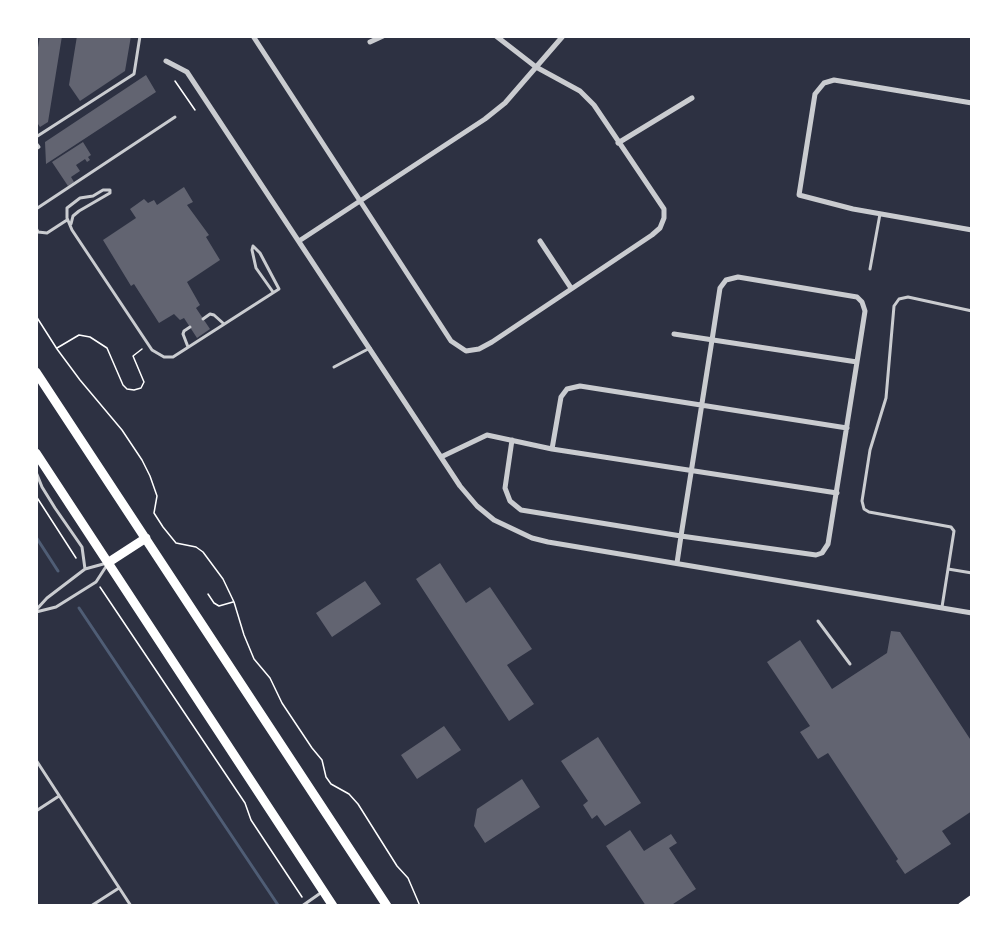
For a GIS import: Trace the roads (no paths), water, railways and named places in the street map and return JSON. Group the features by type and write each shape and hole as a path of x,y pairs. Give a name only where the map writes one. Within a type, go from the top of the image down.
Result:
{"main road":[{"path":"36,372 387,906"},
{"path":"36,453 332,906"},
{"path":"109,562 146,538"},
{"path":"962,906 972,899"}],"street":[{"path":"253,36 451,341 466,351 479,349 492,342 652,235 660,228 664,218 664,208 594,105 580,91 537,67 496,36"},
{"path":"370,42 383,36"},
{"path":"299,241 485,119 505,103 563,36"},
{"path":"166,61 187,72 460,486 477,506 494,520 513,530 548,542 972,613"},
{"path":"972,94 971,103 834,80 824,84 815,94 799,195 853,209 972,230"},
{"path":"618,143 692,98"},
{"path":"540,241 571,288"},
{"path":"512,440 505,488 510,501 521,510 681,536 816,555 822,553 828,544 865,311 862,302 856,297 738,277 726,280 720,288 692,470 681,536 677,563"},
{"path":"674,334 857,362"},
{"path":"552,449 561,397 567,389 580,386 847,428"},
{"path":"441,457 487,435 552,449 837,493"}],"lane":[{"path":"36,137 134,74 140,36"},
{"path":"36,209 175,117"},
{"path":"36,143 39,147 36,148"},
{"path":"70,225 73,216 110,193 110,190 103,190 93,196 80,198 67,208 65,213 72,230 152,350 164,357 173,357 188,347 273,293 279,289 260,253 253,246 256,268 273,293"},
{"path":"870,269 880,214"},
{"path":"36,228 39,232 47,233 68,220"},
{"path":"942,608 954,531 951,527 869,512 864,508 862,501 870,450 886,398 894,306 899,299 908,297 972,311"},
{"path":"203,319 210,314 224,324"},
{"path":"188,347 183,334 184,330 190,327"},
{"path":"334,367 369,348"},
{"path":"36,472 42,487 82,547 86,569"},
{"path":"36,611 47,598 86,569 109,562"},
{"path":"36,611 56,607 96,582 109,562"},
{"path":"948,569 972,573"},
{"path":"818,621 850,664"},
{"path":"36,760 131,906"},
{"path":"36,811 58,796"},
{"path":"91,906 119,888"},
{"path":"302,906 323,891"}],"waterway":[{"path":"36,537 58,571"},
{"path":"79,608 278,905"}]}
